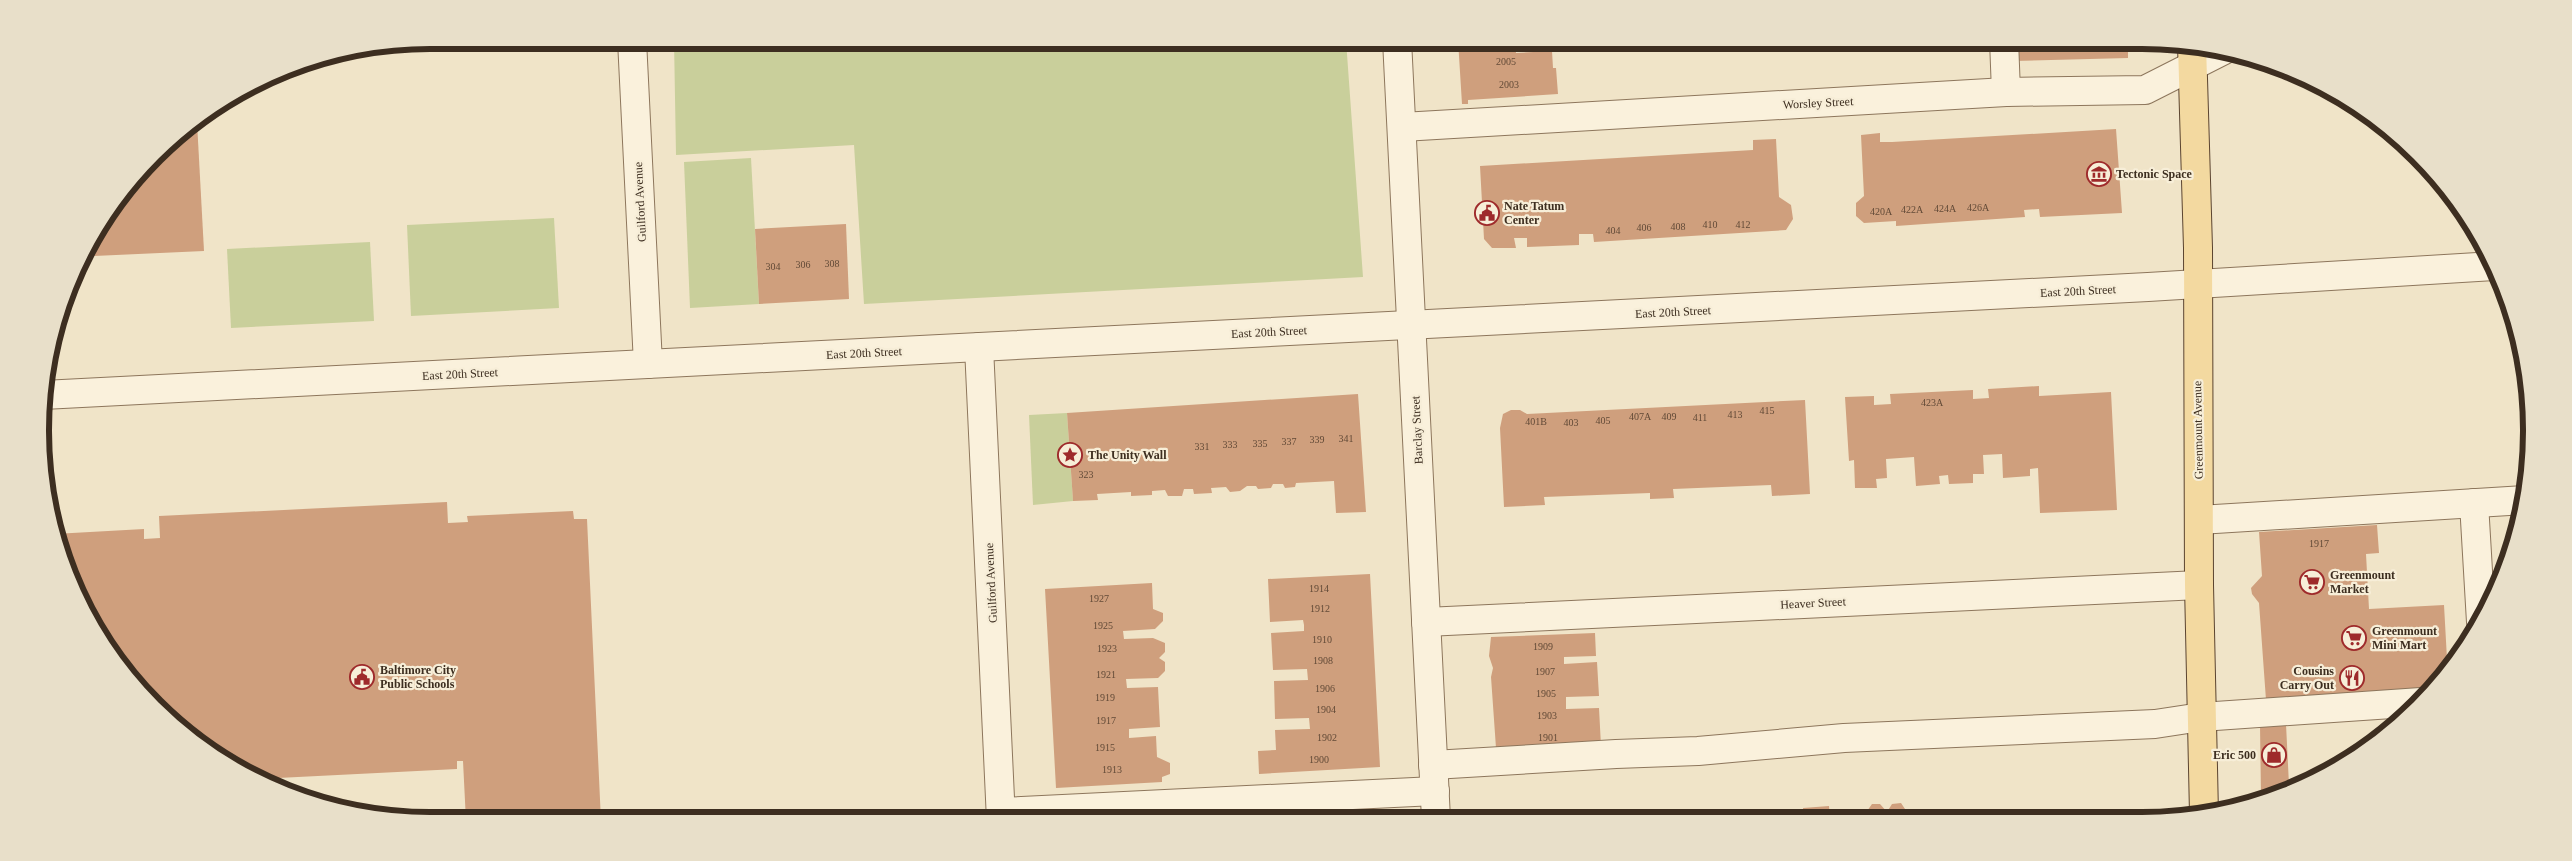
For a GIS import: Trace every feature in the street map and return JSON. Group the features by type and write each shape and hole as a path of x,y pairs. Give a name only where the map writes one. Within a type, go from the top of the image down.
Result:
{"main road":[{"name":"Greenmount Avenue","path":"2192,55 2204,807"}],"street":[{"name":"Guilford Avenue","path":"632,49 648,364"},
{"name":"Barclay Street","path":"1398,49 1436,812"},
{"path":"2004,49 2006,92"},
{"name":"Worsley Street","path":"1402,127 2006,92 2145,90 2192,55"},
{"name":"East 20th Street","path":"51,395 2197,285 2486,267"},
{"name":"Guilford Avenue","path":"979,347 1001,812"},
{"path":"2199,520 2517,500"},
{"path":"2474,503 2480,606"},
{"name":"Heaver Street","path":"1426,622 2199,585"},
{"path":"1047,812 1434,778 1616,754 1698,751 1844,738 2155,724 2201,717 2408,703"}],"green space":[{"path":"674,49 1347,49 1363,277 864,304 854,145 676,155"},
{"path":"751,158 759,304 690,308 684,162"},
{"path":"554,218 559,308 411,316 407,225"},
{"path":"370,242 374,321 231,328 227,249"},
{"path":"1067,413 1073,501 1033,505 1029,415"}],"building":[{"path":"1459,49 1516,49 1516,53 1552,51 1553,68 1556,68 1558,94 1468,100 1468,104 1462,104"},
{"path":"2014,49 2128,49 2128,58 2014,61"},
{"path":"197,129 204,251 94,256 94,252 113,218 143,179 179,143"},
{"path":"2116,129 2122,213 2040,217 2039,209 2024,210 2025,217 1896,226 1896,221 1864,223 1856,216 1856,203 1864,196 1861,135 1880,133 1880,142 1892,142"},
{"path":"1776,139 1779,197 1791,205 1793,219 1786,230 1594,242 1593,234 1579,234 1579,245 1527,247 1527,238 1514,238 1516,248 1492,248 1484,239 1480,166 1753,150 1753,140"},
{"path":"846,224 849,299 759,304 755,229"},
{"path":"2039,386 2039,396 2111,392 2117,510 2040,513 2038,468 2030,469 2030,476 2003,478 2002,454 1983,455 1984,474 1973,474 1973,483 1949,484 1948,475 1939,476 1940,484 1916,486 1914,457 1886,459 1887,478 1876,479 1877,488 1855,488 1854,460 1849,461 1845,397 1874,396 1874,405 1891,404 1890,394 1973,390 1973,399 1989,398 1988,389"},
{"path":"1358,394 1366,512 1336,513 1334,481 1296,483 1295,487 1285,488 1283,484 1273,484 1271,488 1258,489 1256,486 1247,486 1240,491 1230,492 1226,487 1211,488 1212,493 1194,494 1193,489 1184,489 1182,496 1168,496 1165,490 1152,491 1152,495 1131,496 1131,492 1097,494 1098,500 1073,501 1067,413"},
{"path":"1805,400 1810,494 1772,496 1771,485 1673,489 1674,498 1650,499 1650,493 1544,497 1545,505 1504,507 1500,428 1503,414 1511,410 1520,410 1527,414"},
{"name":"Baltimore City Public Schools","path":"447,502 448,523 468,522 467,516 573,511 574,519 587,519 601,812 466,812 463,761 457,761 457,769 273,778 218,748 179,718 143,682 113,643 78,577 63,533 144,529 144,539 160,538 159,516"},
{"path":"2377,525 2379,553 2366,554 2369,609 2444,605 2447,659 2421,690 2266,700 2259,603 2252,594 2251,588 2262,576 2259,532"},
{"path":"1370,574 1380,767 1259,774 1258,751 1276,750 1275,730 1310,729 1309,718 1275,719 1274,681 1308,680 1307,669 1273,670 1271,633 1304,631 1304,625 1303,620 1270,622 1268,579"},
{"path":"1152,583 1153,609 1163,613 1163,621 1155,629 1123,631 1124,639 1153,638 1165,643 1165,652 1159,658 1165,662 1165,671 1158,678 1126,679 1127,688 1158,687 1160,727 1129,729 1129,738 1156,736 1157,757 1170,763 1170,774 1162,777 1162,782 1056,788 1045,589"},
{"path":"1595,633 1596,656 1564,657 1564,664 1597,662 1599,696 1566,697 1566,709 1599,708 1601,746 1496,748 1491,677 1493,668 1489,656 1491,637"},
{"name":"Eric 500","path":"2286,724 2289,783 2261,793 2260,725"},
{"path":"1901,803 1907,812 1887,812 1892,804"},
{"path":"1872,804 1880,804 1887,812 1866,812"},
{"path":"1829,806 1830,812 1803,812 1803,808"}],"place":[{"name":"Tectonic Space","path":"2099,174"},
{"name":"Nate Tatum Center","path":"1487,213"},
{"name":"The Unity Wall","path":"1070,455"},
{"name":"Greenmount Market","path":"2312,582"},
{"name":"Greenmount Mini Mart","path":"2354,638"},
{"name":"Baltimore City Public Schools","path":"362,677"},
{"name":"Cousins Carry Out","path":"2352,678"},
{"name":"Eric 500","path":"2274,755"}]}
